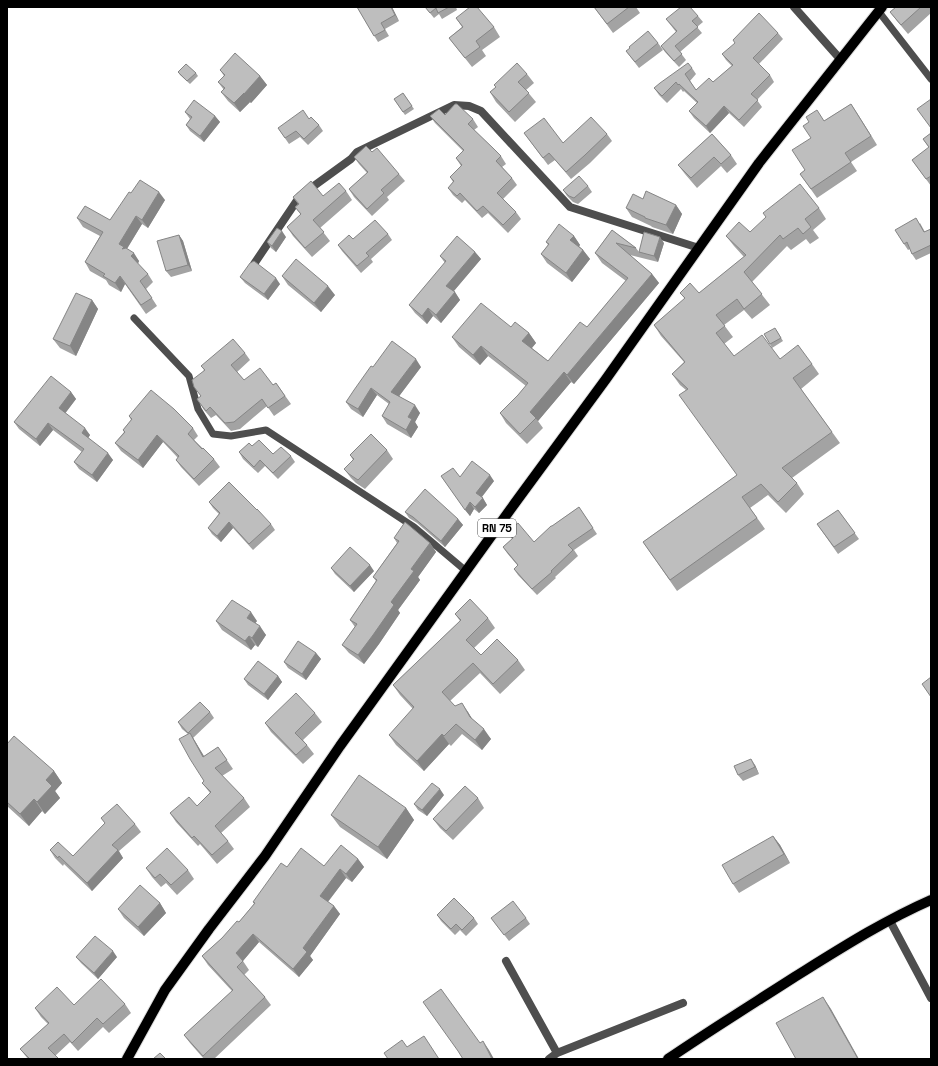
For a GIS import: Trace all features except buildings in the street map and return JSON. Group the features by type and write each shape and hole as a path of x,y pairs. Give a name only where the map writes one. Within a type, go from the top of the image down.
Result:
{"main road":[{"name":"RN 75","path":"126,1059 165,990 209,929 265,856 340,746 466,570 610,373 759,163 880,9"},
{"path":"668,1059 703,1035 830,955 931,900"}],"street":[{"path":"794,7 841,60"},
{"path":"254,264 300,196 351,159 357,152 454,105 469,106 481,111 570,207 699,248"},
{"path":"890,921 931,998"},
{"path":"506,961 557,1053"},
{"path":"549,1059 557,1053 683,1004"}],"lane":[{"path":"880,9 931,79"},
{"path":"134,318 189,376 198,409 212,434 232,436 266,430 414,527 466,570"}]}
